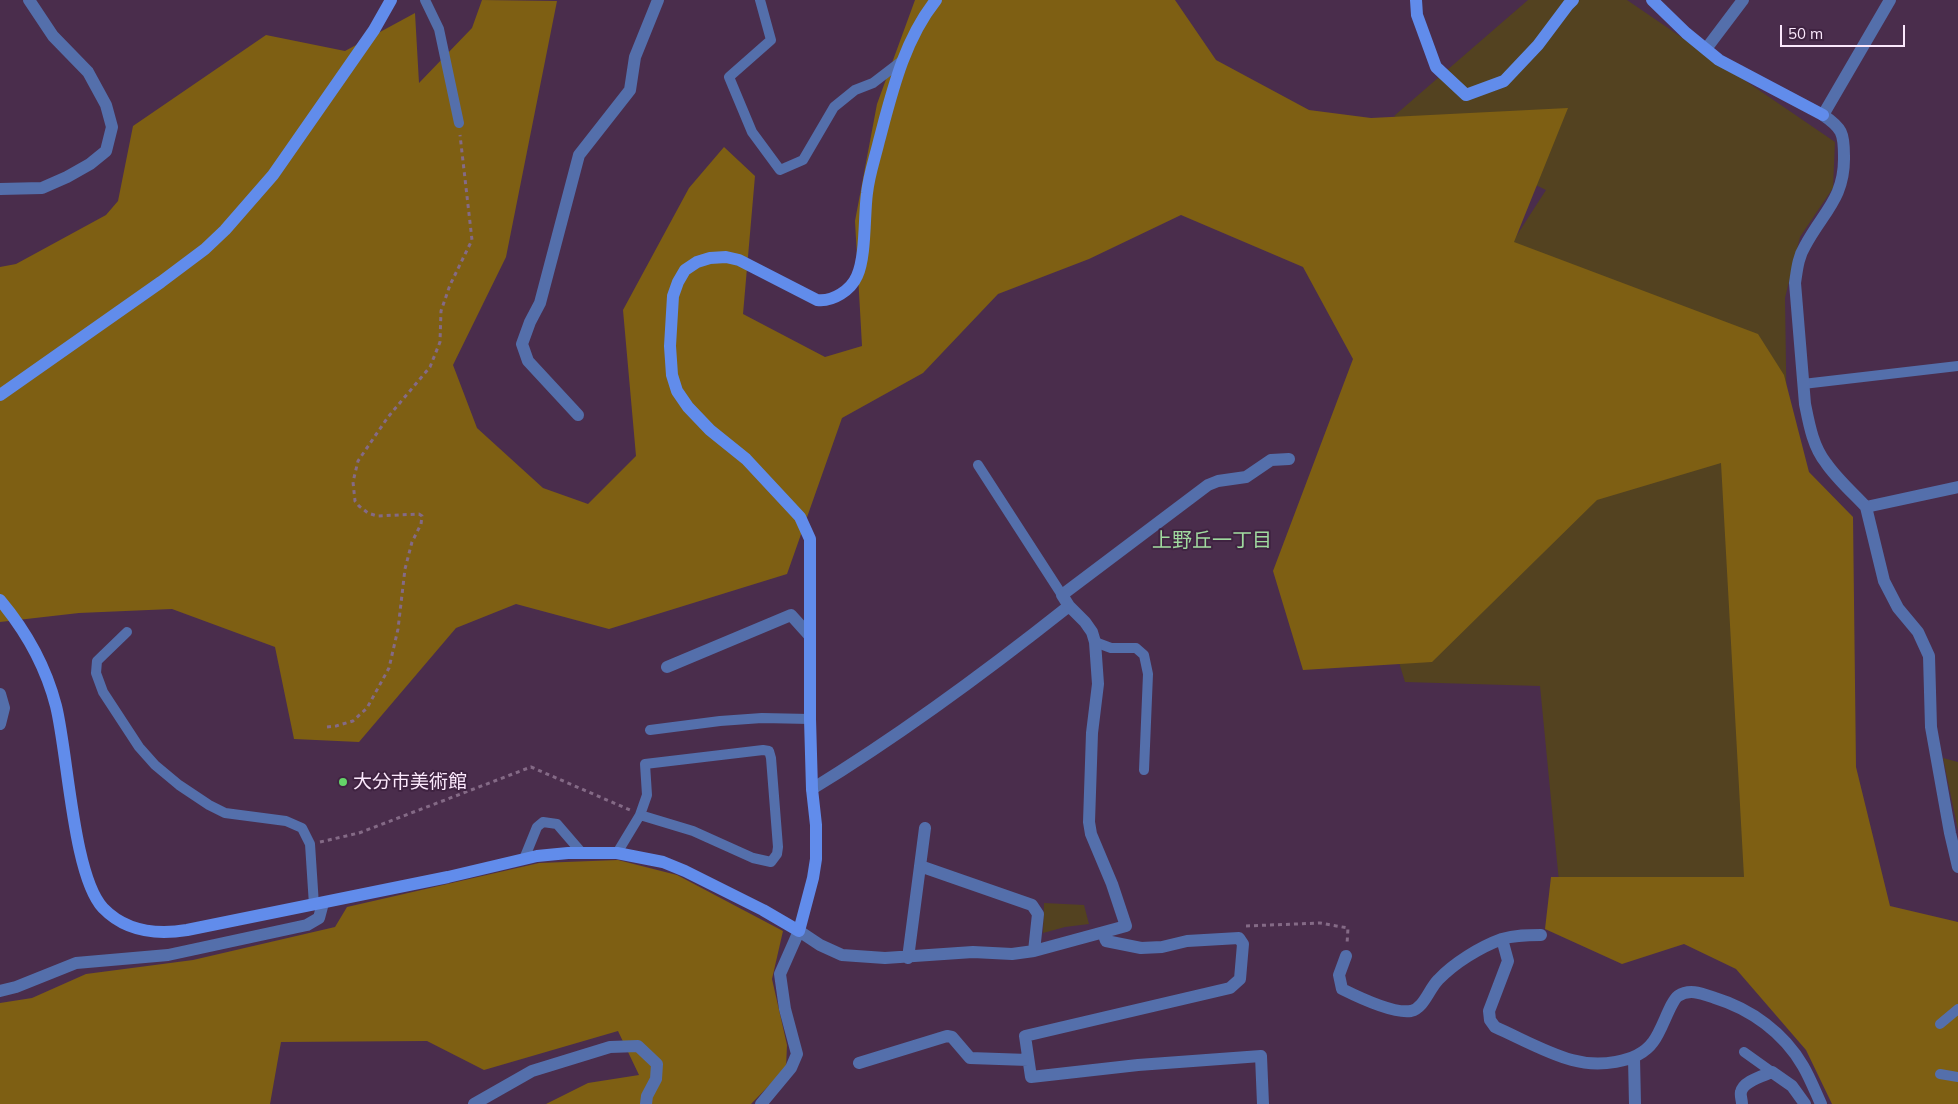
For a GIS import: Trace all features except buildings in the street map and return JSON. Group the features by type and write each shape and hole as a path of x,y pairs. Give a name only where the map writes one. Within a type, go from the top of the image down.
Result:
{"street":[{"path":"0,189 42,188 90,164 106,150 112,128 106,105 88,72 53,36 29,0"},
{"path":"0,395 161,282 205,249 225,230 273,175 374,30 391,0"},
{"path":"578,415 528,361 522,344 530,322 540,303 579,156 630,90 635,57 658,0"},
{"path":"761,1104 790,1068 797,1054 785,1009 780,974 799,931 816,859 810,719 810,539 800,517 746,459 710,430 688,407 677,391 672,375 670,346 673,296 685,270 697,262 710,258 726,257 739,260 817,300 826,301 847,290 858,274 864,241 869,183 903,60 918,27 936,0"},
{"path":"1416,0 1417,15 1436,67 1466,95 1504,81 1538,45 1573,0"},
{"path":"1706,49 1743,0"},
{"path":"1823,115 1890,0"},
{"path":"1654,1 1686,33 1719,60 1823,115 1841,130 1844,140 1844,168 1838,194 1805,245 1798,264 1795,283 1808,421 1818,451 1825,463 1866,507 1884,581 1898,608 1918,632 1929,656 1931,727 1958,867"},
{"path":"1,603 15,616 30,641 51,690 59,721 81,853 90,887 103,908 128,926 155,933 168,933 448,877 537,856 617,853 663,862 685,871 763,910 820,944 842,954 908,958 973,952 1012,954 1034,951 1126,926 1112,884 1091,834 1089,822 1092,733 1098,684 1095,642 1092,632 1085,622 1069,606 1062,595 1208,485 1218,481 1246,476 1271,460 1289,458"},
{"path":"1866,507 1958,487"},
{"path":"812,789 860,760 915,721 1016,648 1069,606"},
{"path":"667,667 791,615 809,635"},
{"path":"0,694 4,708 0,724"},
{"path":"908,958 925,828"},
{"path":"920,866 1032,905 1038,914 1034,951"},
{"path":"0,991 16,987 76,962 168,955 307,925 319,918 318,904"},
{"path":"1102,933 1106,941 1141,948 1162,947 1187,941 1239,938 1244,944 1240,979 1230,988 1025,1036 1031,1077 1138,1065 1261,1056 1263,1104"},
{"path":"1346,956 1339,975 1342,989 1370,1003 1410,1011 1417,1009 1431,988 1446,973 1468,956 1502,939 1541,934"},
{"path":"1502,939 1508,961 1489,1011 1492,1025 1574,1061 1619,1062 1634,1058 1645,1051 1653,1042 1676,998 1689,991 1698,992 1730,1003 1756,1016 1768,1025 1803,1065 1821,1104"},
{"path":"859,1063 947,1036 952,1037 970,1058 1028,1060"},
{"path":"474,1104 532,1071 610,1047 638,1046 657,1064 656,1079 647,1096 646,1104"},
{"path":"1634,1058 1635,1104"},
{"path":"1742,1104 1742,1088 1749,1082 1772,1072 1792,1086 1805,1104"}],"lane":[{"path":"425,0 439,29 459,123"},
{"path":"760,0 771,40 729,77 752,132 780,170 803,160 834,107 855,90 874,83 903,60"},
{"path":"1804,384 1958,366"},
{"path":"978,465 1062,595"},
{"path":"127,632 97,661 96,673 103,692 139,747 155,765 179,785 209,805 225,812 286,821 302,828 310,844 318,904"},
{"path":"1095,642 1111,648 1136,648 1144,655 1148,674 1144,770"},
{"path":"650,730 762,718 810,719"},
{"path":"617,853 640,815 646,795 645,764 763,750 769,751 778,847 777,854 771,862 753,858 693,831 640,815"},
{"path":"524,859 537,827 543,822 557,824 582,853"},
{"path":"1940,1024 1958,1009"},
{"path":"1744,1052 1772,1072"},
{"path":"1940,1074 1958,1077"}],"path":[{"path":"327,727 353,721 367,708 388,668 398,629 405,569 412,542 421,524 422,516 419,514 377,516 368,513 356,501 353,482 358,461 388,417 430,367 440,342 442,311 450,285 472,240 459,123"},
{"path":"310,844 359,833 531,767 640,815"}],"shaded area":[{"path":"482,0 557,1 506,257 453,365 477,428 543,488 588,504 636,456 623,310 689,188 724,147 755,176 743,314 825,357 862,346 855,221 877,104 915,0 1175,0 1216,60 1309,110 1371,118 1568,108 1514,242 1758,334 1784,375 1809,472 1853,517 1856,767 1890,906 1958,922 1958,1104 1832,1104 1806,1050 1736,969 1684,944 1622,964 1545,929 1551,877 1744,877 1721,463 1597,500 1432,662 1303,670 1273,571 1353,359 1303,267 1181,215 1089,259 998,294 923,373 842,418 787,574 609,629 516,604 456,628 359,742 294,739 275,647 172,609 79,613 0,622 0,267 16,264 106,215 118,201 133,126 266,35 345,51 415,13 419,83 472,28"},
{"path":"1528,0 1627,0 1835,142 1833,188 1800,237 1785,298 1787,434 1827,898 1560,892 1540,686 1405,682 1348,497 1546,190 1394,116"},
{"path":"1943,758 1958,762 1958,830"},
{"path":"618,860 677,875 783,931 772,979 787,1045 786,1068 751,1104 546,1104 588,1083 639,1075 618,1031 484,1070 427,1041 281,1042 270,1104 0,1104 0,1003 32,998 86,974 193,960 335,927 347,907 539,863"},
{"path":"1044,903 1084,905 1089,924 1065,927 1043,933"}],"place":[{"name":"大分市美術館","path":"343,782"}],"district":[{"name":"上野丘一丁目","path":"1212,541"}]}
